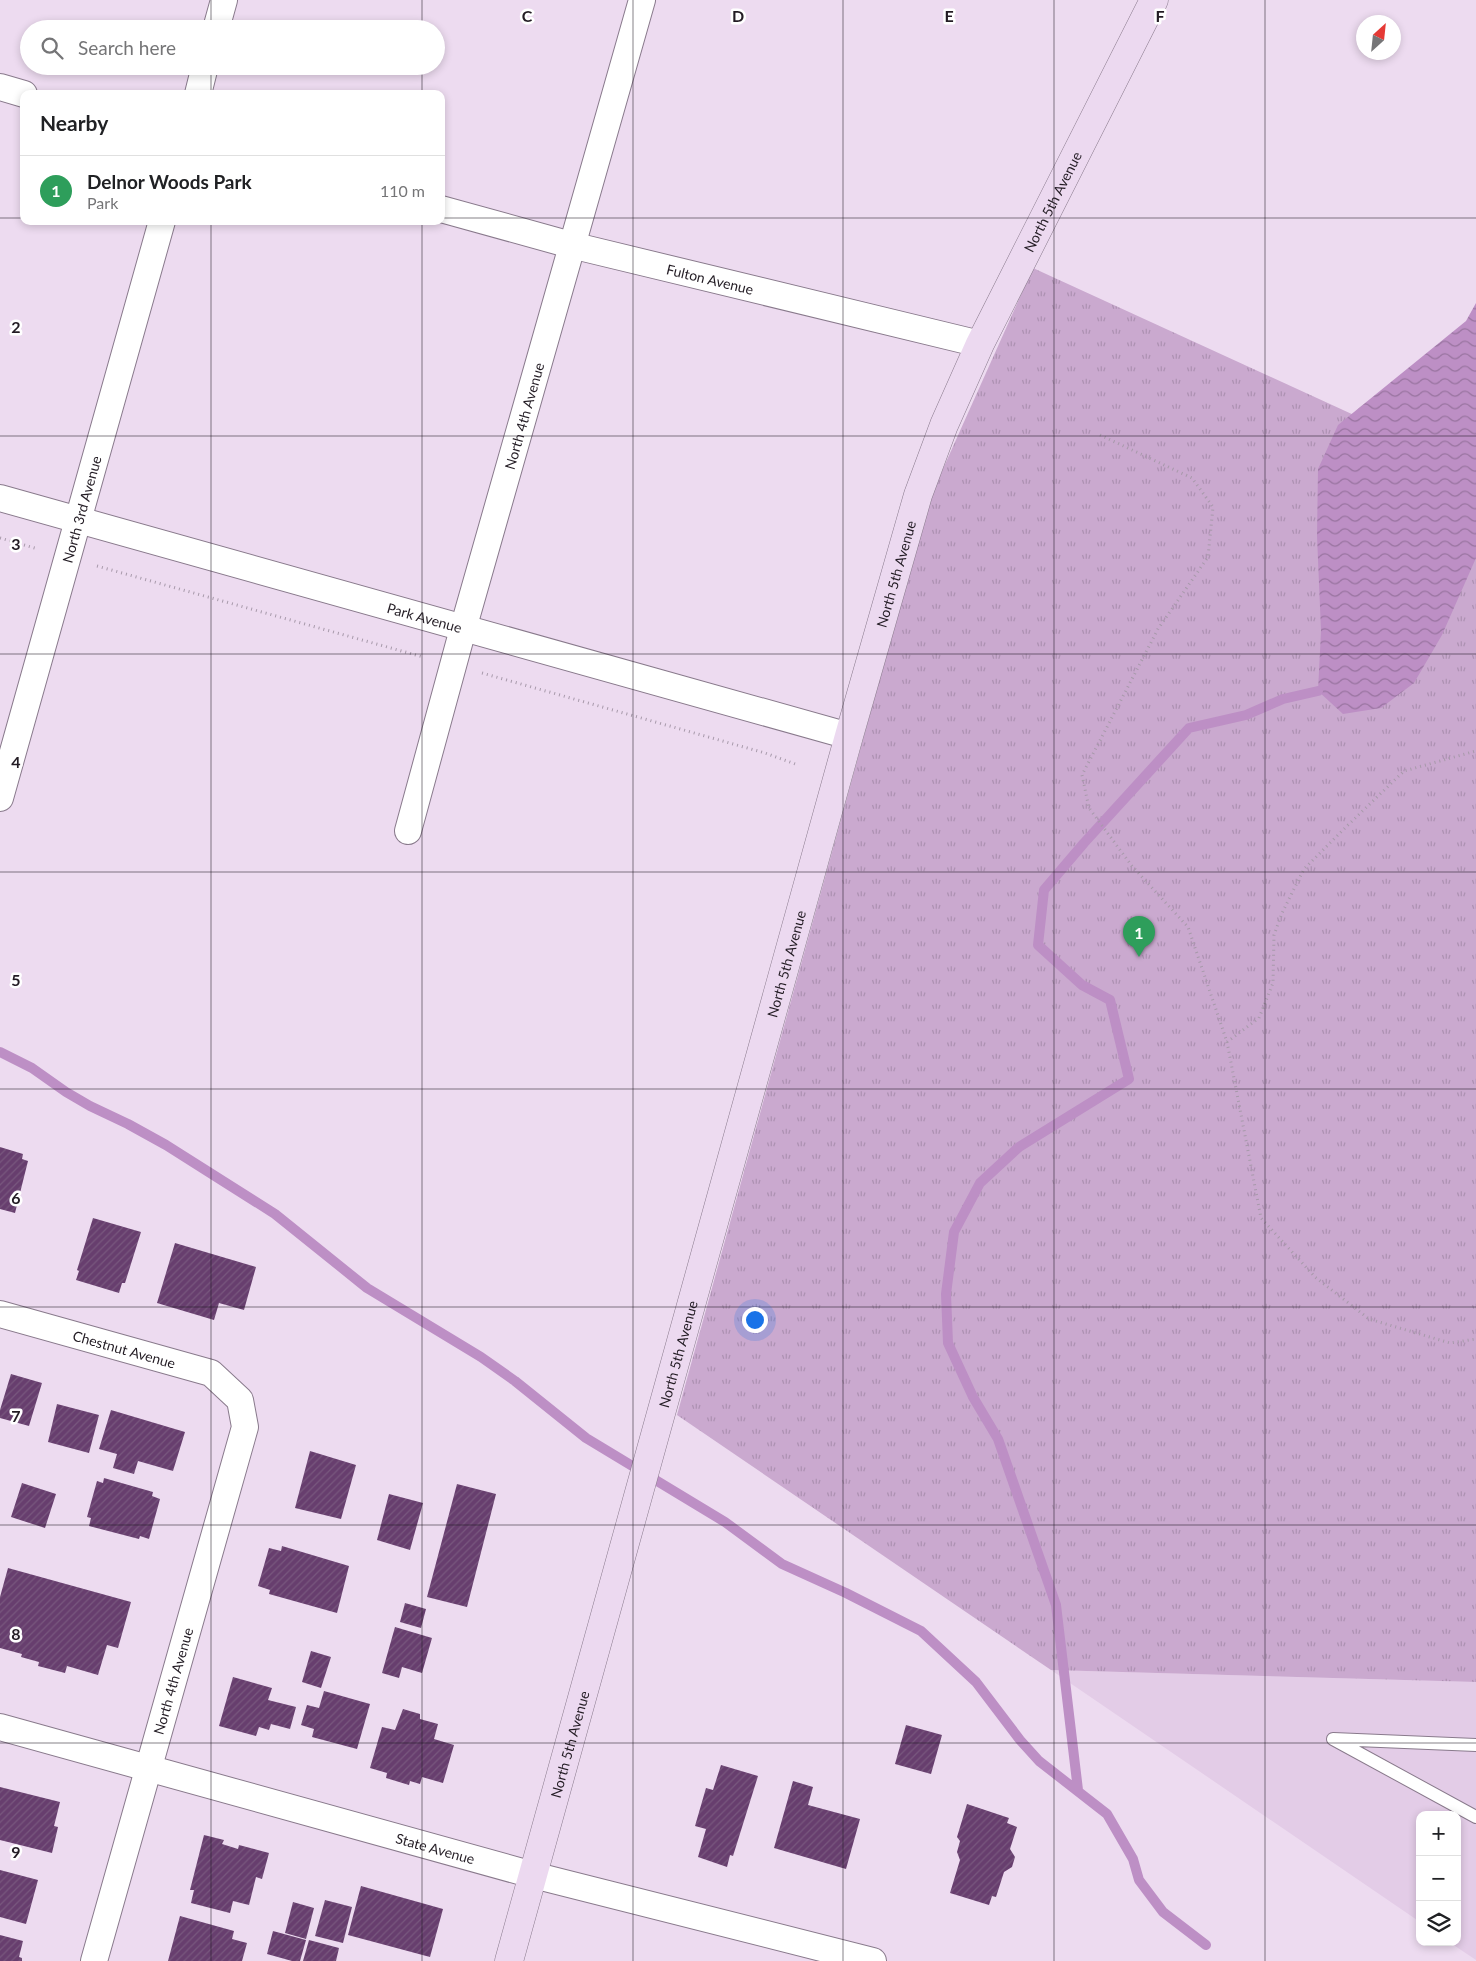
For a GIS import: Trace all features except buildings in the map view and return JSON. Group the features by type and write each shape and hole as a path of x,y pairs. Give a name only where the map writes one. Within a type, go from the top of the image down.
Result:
{"main road":[{"name":"North 5th Avenue","path":"509,1961 632,1524 849,736 918,495 944,425 980,344 1154,0"}],"street":[{"path":"218,20 224,0"},
{"name":"North 4th Avenue","path":"408,831 463,629 642,0"},
{"path":"199,90 203,75"},
{"path":"0,87 20,93"},
{"name":"Fulton Avenue","path":"445,210 572,244 980,344"},
{"name":"North 3rd Avenue","path":"0,798 69,558 161,225"},
{"name":"Park Avenue","path":"0,498 849,736"},
{"name":"Chestnut Avenue","path":"0,1314 211,1373 240,1400"},
{"name":"North 4th Avenue","path":"94,1961 147,1768 245,1427 240,1400"},
{"name":"State Avenue","path":"0,1727 533,1875 873,1961"}],"lane":[{"path":"1476,1745 1333,1739 1476,1817"}],"path":[{"path":"1100,435 1192,478 1213,507 1208,557 1158,629 1082,775 1089,808 1132,866 1188,927 1227,1042 1261,1218 1315,1277 1369,1320 1450,1343 1476,1339"},
{"path":"0,538 756,750 798,765"},
{"path":"1227,1042 1260,1018 1273,983 1274,936 1282,913 1304,869 1404,771 1476,750"}],"shaded area":[{"path":"1051,1670 1476,1682 1476,1960 1455,1946 1461,1946 1461,1811 1416,1811 1416,1919"}],"green space":[{"path":"1033,268 1476,471 1476,1682 1051,1670 677,1415 929,500"}],"water":[{"path":"1476,303 1476,558 1442,635 1414,683 1381,708 1343,714 1318,691 1321,631 1317,536 1318,469 1338,425 1466,321"}],"waterway":[{"path":"1078,1790 1056,1605 998,1439 973,1397 948,1343 946,1294 954,1232 980,1183 1019,1147 1129,1079 1110,1000 1082,985 1038,945 1044,890 1084,843 1189,728 1246,715 1283,699 1318,691"},
{"path":"0,1052 32,1068 90,1106 166,1145 275,1214 367,1288 481,1357 515,1381 586,1438 725,1522 782,1564 846,1593 921,1631 976,1682 1020,1740 1039,1761 1107,1814 1133,1859 1139,1880 1163,1912 1206,1945"}],"place":[{"name":"Delnor Woods Park","path":"1139,957"}]}
